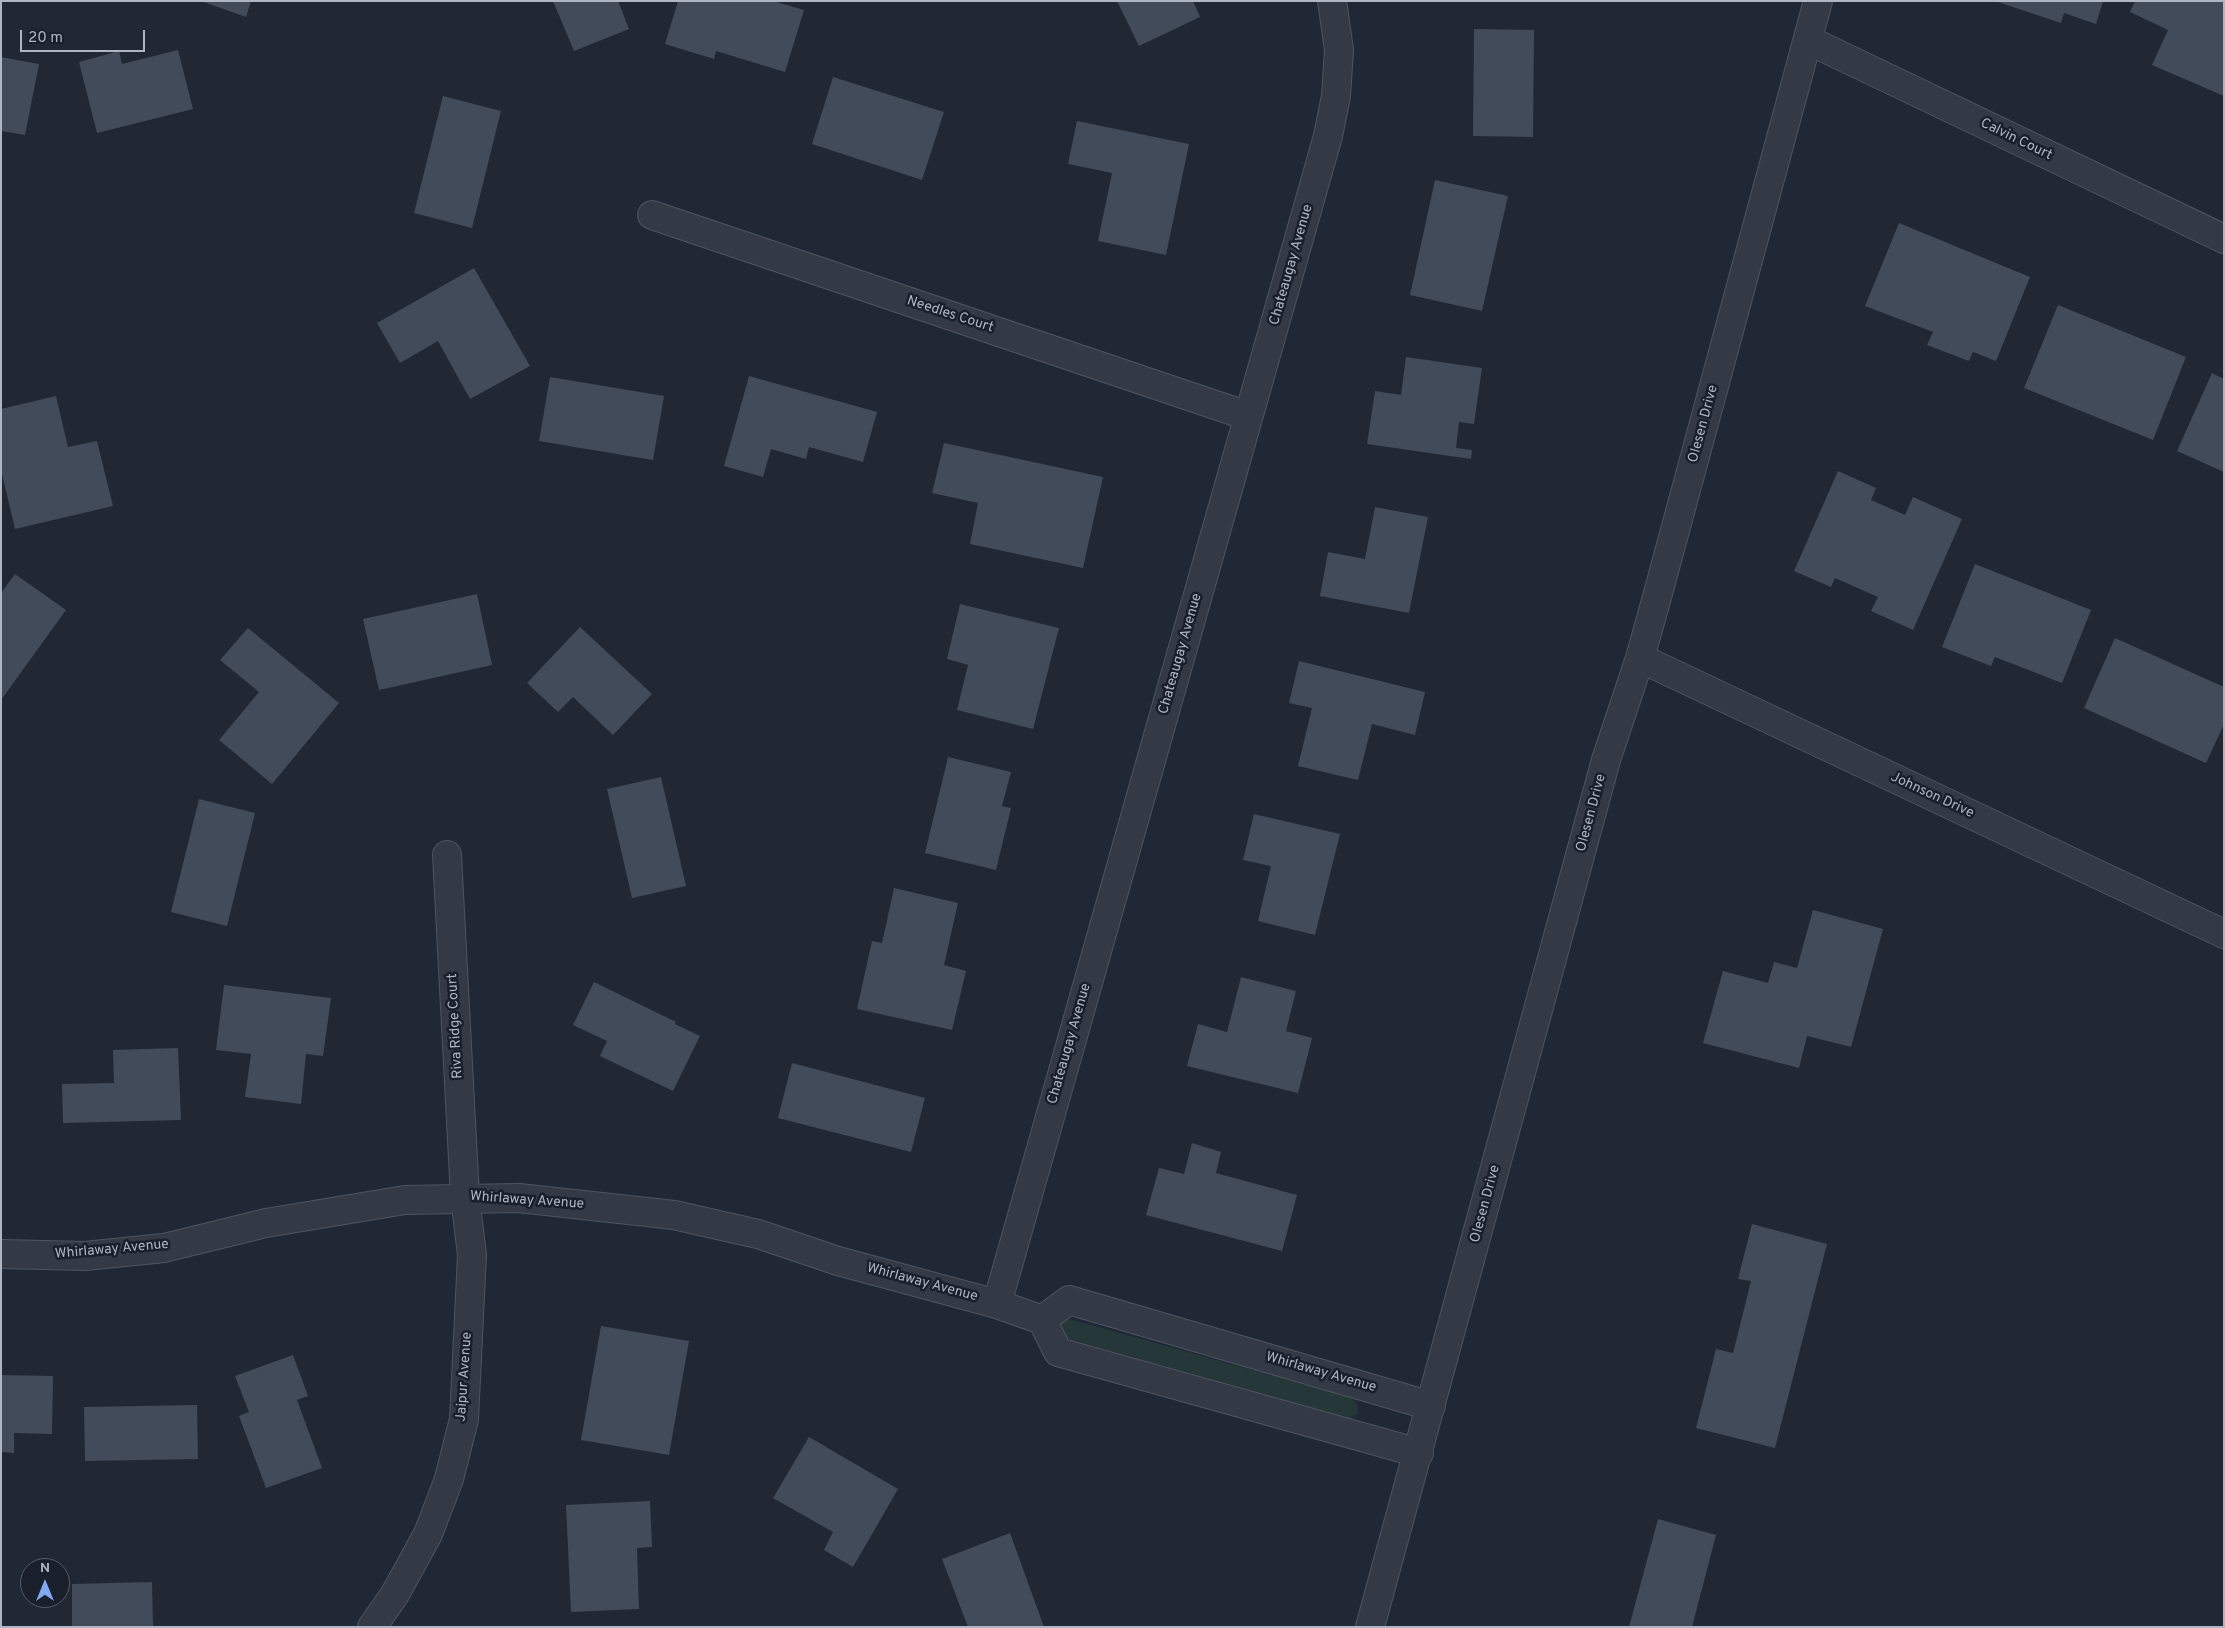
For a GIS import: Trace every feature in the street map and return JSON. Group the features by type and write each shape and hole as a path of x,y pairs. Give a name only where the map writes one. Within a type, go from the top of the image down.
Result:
{"street":[{"name":"Chateaugay Avenue","path":"997,1304 1330,128 1336,96 1339,50 1332,1"},
{"name":"Olesen Drive","path":"1370,1627 1419,1453 1606,760 1640,658 1818,1"},
{"name":"Calvin Court","path":"1808,40 2224,239"},
{"name":"Needles Court","path":"652,215 1248,416"},
{"name":"Johnson Drive","path":"1640,658 2224,934"},
{"name":"Riva Ridge Court","path":"447,855 465,1197"},
{"name":"Whirlaway Avenue","path":"1,1254 86,1256 164,1248 275,1222 405,1200 465,1197 519,1198 674,1215 758,1234 838,1260 997,1304 1042,1320 1069,1300 1431,1406"},
{"name":"Jaipur Avenue","path":"372,1627 395,1594 428,1534 449,1479 464,1419 472,1272 465,1197"},
{"path":"1042,1320 1058,1352 1419,1453"}],"shaded area":[{"path":"1066,1318 1349,1397 1358,1404 1358,1414 1349,1418 1066,1338 1058,1324"}],"building":[{"path":"201,1 251,1 246,17"},
{"path":"553,1 618,1 629,29 574,51"},
{"path":"678,1 773,1 804,10 785,72 716,51 714,59 665,44"},
{"path":"1117,1 1193,1 1200,17 1139,46"},
{"path":"2103,1 2096,24 2064,13 2061,23 1998,2"},
{"path":"2135,1 2224,1 2224,96 2152,65 2168,30 2130,12"},
{"path":"1474,29 1534,30 1533,137 1473,136"},
{"path":"178,50 193,109 97,133 79,62 119,51 122,64"},
{"path":"1,57 39,64 25,135 1,131"},
{"path":"833,77 944,112 922,180 812,144"},
{"path":"443,96 501,111 472,228 414,213"},
{"path":"1077,121 1189,144 1166,255 1098,241 1112,173 1068,164"},
{"path":"1435,180 1508,196 1482,311 1410,295"},
{"path":"1899,223 2030,277 1996,361 1973,352 1969,361 1927,345 1933,332 1865,306"},
{"path":"474,268 530,366 470,399 438,341 400,363 377,323"},
{"path":"2058,305 2186,357 2153,440 2024,388"},
{"path":"1406,357 1482,368 1474,424 1459,422 1456,448 1472,450 1471,459 1367,444 1375,391 1401,395"},
{"path":"2212,373 2224,379 2224,472 2177,451"},
{"path":"749,376 877,412 863,462 809,447 806,459 771,449 763,477 724,466"},
{"path":"550,377 664,396 653,460 539,441"},
{"path":"56,396 68,447 97,441 113,506 15,529 1,470 1,409"},
{"path":"944,443 1103,477 1083,568 970,544 978,503 932,493"},
{"path":"1838,471 1876,488 1871,500 1905,515 1913,497 1962,519 1913,630 1871,611 1878,597 1835,578 1831,587 1794,571"},
{"path":"1375,507 1428,517 1409,613 1320,596 1328,552 1365,559"},
{"path":"1975,564 2091,610 2062,683 1995,657 1991,666 1942,647"},
{"path":"15,574 66,610 1,700 1,593"},
{"path":"477,594 492,665 379,690 363,619"},
{"path":"960,604 1059,628 1033,729 957,710 968,665 947,659"},
{"path":"580,627 652,694 613,735 573,697 558,712 527,683"},
{"path":"248,628 339,703 272,784 219,740 259,692 220,660"},
{"path":"2115,638 2224,687 2224,724 2206,763 2084,708"},
{"path":"1299,661 1425,692 1415,735 1372,724 1358,780 1298,766 1312,708 1289,703"},
{"path":"948,757 1011,772 1002,806 1011,808 996,870 925,853"},
{"path":"661,777 686,886 632,898 607,789"},
{"path":"199,799 255,813 227,926 171,912"},
{"path":"1254,814 1340,834 1315,935 1258,921 1271,866 1243,860"},
{"path":"894,888 958,903 944,965 966,971 952,1030 857,1009 872,941 882,943"},
{"path":"1813,910 1883,929 1851,1047 1807,1036 1799,1068 1703,1043 1723,971 1768,983 1774,962 1797,968"},
{"path":"1241,977 1296,991 1286,1031 1312,1038 1298,1093 1187,1066 1198,1024 1227,1032"},
{"path":"594,982 676,1022 675,1024 700,1036 673,1091 600,1056 607,1041 573,1025"},
{"path":"224,985 331,998 323,1056 306,1054 301,1104 245,1097 251,1054 216,1050"},
{"path":"178,1048 181,1120 63,1123 62,1084 114,1083 113,1050"},
{"path":"792,1063 925,1098 911,1152 778,1118"},
{"path":"1192,1143 1221,1152 1216,1173 1297,1195 1282,1251 1146,1215 1159,1168 1184,1174"},
{"path":"1752,1224 1827,1244 1775,1448 1696,1428 1716,1349 1733,1353 1751,1281 1738,1279"},
{"path":"601,1326 689,1341 669,1455 581,1440"},
{"path":"293,1355 308,1396 297,1400 322,1468 266,1488 239,1416 249,1412 235,1376"},
{"path":"1,1375 53,1376 52,1434 14,1433 14,1453 1,1452"},
{"path":"197,1405 198,1459 85,1461 84,1407"},
{"path":"809,1437 898,1489 853,1567 824,1550 833,1532 773,1498"},
{"path":"650,1501 652,1547 637,1548 639,1609 571,1612 566,1505"},
{"path":"1658,1519 1716,1535 1692,1627 1629,1627"},
{"path":"1010,1533 1044,1627 968,1627 942,1559"},
{"path":"152,1582 153,1627 72,1627 72,1584"}]}
